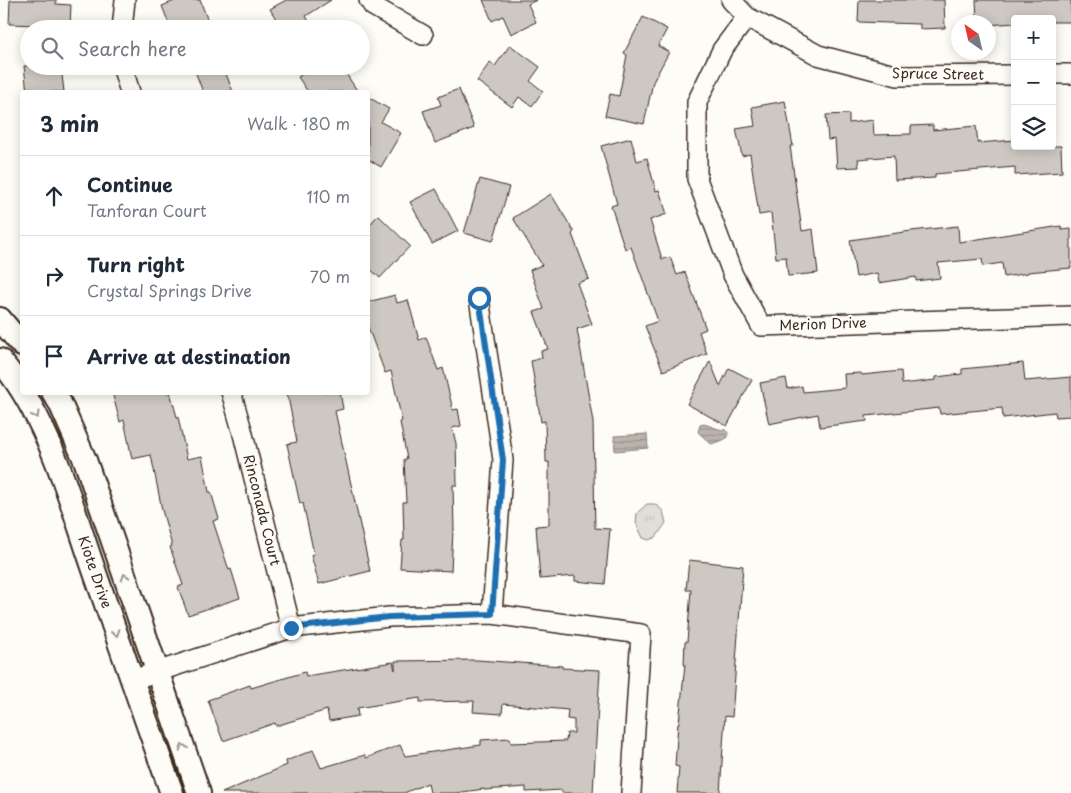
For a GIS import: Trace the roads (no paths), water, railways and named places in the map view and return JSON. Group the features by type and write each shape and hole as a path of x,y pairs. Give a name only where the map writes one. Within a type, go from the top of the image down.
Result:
{"street":[{"path":"123,20 125,0"},
{"path":"369,0 373,6 424,35"},
{"name":"Spruce Street","path":"732,0 747,17 818,55 898,76 1011,75"},
{"name":"Merion Drive","path":"747,17 722,50 696,102 697,179 733,275 761,326 1071,316"},
{"path":"1056,74 1071,74"},
{"path":"125,75 129,90"},
{"path":"479,298 503,460 492,614"},
{"path":"0,319 20,343"},
{"name":"Kiote Drive","path":"0,360 20,390"},
{"name":"Kiote Drive","path":"23,395 37,416 60,469 172,793"},
{"name":"Kiote Drive","path":"56,395 84,460 199,793"},
{"name":"Rinconada Court","path":"232,395 291,628"},
{"path":"132,680 291,628 389,617 492,614 641,634 631,793"}]}
